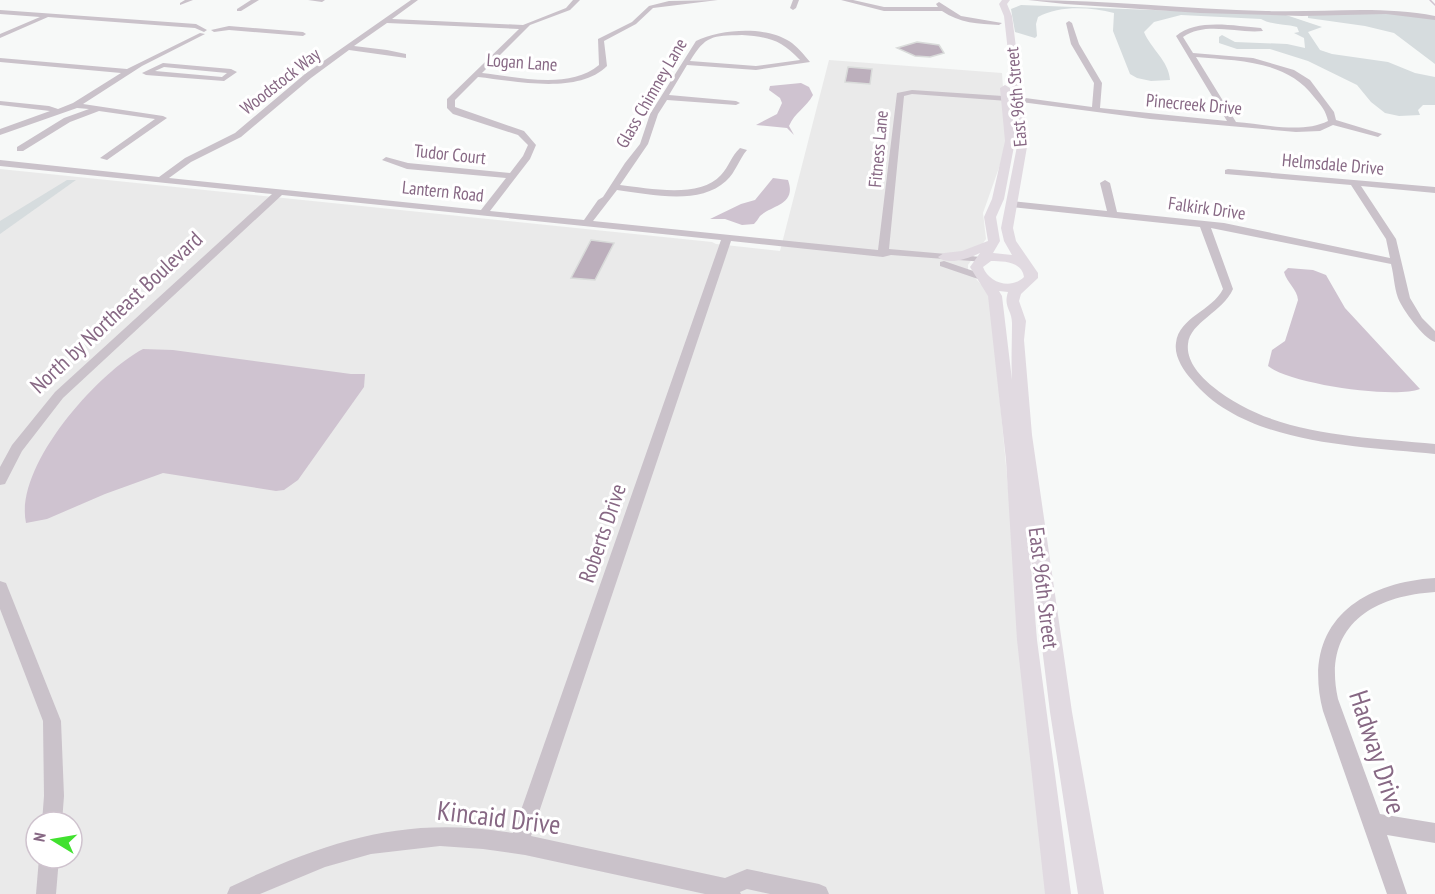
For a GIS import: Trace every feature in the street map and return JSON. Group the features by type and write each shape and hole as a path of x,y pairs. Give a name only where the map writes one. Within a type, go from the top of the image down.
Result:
{"main road":[{"name":"East 96th Street","path":"1006,0 1003,4 1008,13 1015,100 1023,141 1011,204 1008,235 1023,264"},
{"name":"East 96th Street","path":"994,1 997,8 996,24 1000,37"},
{"path":"996,24 1005,25 1006,33 1012,41"},
{"name":"East 96th Street","path":"993,247 994,237 990,217 998,199 1010,141 1015,100 1004,74"},
{"path":"944,257 969,254 983,247 993,247 983,270"},
{"path":"998,257 1023,264 1031,273 1031,278 1022,286 1005,287 983,270 998,257"},
{"name":"East 96th Street","path":"983,270 994,293 1009,413 1023,557 1027,640 1058,894"},
{"name":"East 96th Street","path":"1022,286 1015,292 1012,301 1019,321 1017,340 1024,435 1061,712 1091,894"}],"street":[{"path":"182,4 190,0"},
{"path":"239,10 256,0"},
{"path":"311,0 322,0"},
{"name":"Woodstock Way","path":"160,180 188,160 234,137 308,76 415,0"},
{"path":"484,212 531,151 530,141 521,134 463,115 451,108 451,99 525,27 532,22 567,9 577,0"},
{"name":"Logan Lane","path":"476,74 566,80 586,76 601,69 604,62 600,40 634,23 648,9 669,3 716,0"},
{"path":"793,8 796,0"},
{"path":"844,0 884,9 943,9"},
{"path":"936,0 949,14 963,19 996,24"},
{"path":"1031,0 1208,11 1303,14 1398,12 1435,18"},
{"path":"0,12 196,26 206,32"},
{"path":"0,36 49,15"},
{"path":"0,19 206,32 292,40"},
{"path":"386,21 525,27"},
{"path":"1069,23 1075,44 1097,79 1099,90 1096,109"},
{"path":"0,132 76,105 128,71 206,32 229,28 303,34"},
{"path":"1233,124 1179,37 1187,30 1204,28 1261,30"},
{"name":"Glass Chimney Lane","path":"587,223 601,202 607,199 644,144 654,114 695,44 714,35 762,36 781,40 806,62 756,68 684,63"},
{"path":"348,48 403,56"},
{"path":"0,52 57,56 43,64"},
{"path":"1192,55 1253,60 1289,71 1306,82 1330,112 1332,122 1378,134"},
{"path":"56,65 75,58 123,62 109,69"},
{"path":"0,60 146,73 224,79 233,72 163,65 146,73"},
{"name":"Logan Lane","path":"566,80 569,92"},
{"name":"Fitness Lane","path":"883,254 900,95 912,92 1015,100"},
{"path":"664,97 736,103"},
{"name":"Pinecreek Drive","path":"1015,100 1150,117 1233,124 1309,129 1323,127 1332,122"},
{"path":"0,103 50,108 56,114"},
{"path":"76,105 163,118 104,158"},
{"path":"20,149 67,120 97,109"},
{"path":"3,117 19,127"},
{"path":"0,138 19,127"},
{"path":"614,187 674,192 701,189 722,180 735,157 743,150"},
{"name":"Tudor Court","path":"386,160 406,166 512,177"},
{"name":"Lantern Road","path":"0,163 883,254 891,252 944,257 983,270"},
{"name":"Helmsdale Drive","path":"1228,172 1435,190"},
{"path":"1105,183 1113,213"},
{"path":"1354,183 1387,231 1404,298 1418,320 1435,338"},
{"name":"North by Northeast Boulevard","path":"0,480 17,448 59,395 281,191"},
{"name":"Glass Chimney Lane","path":"600,224 609,204 607,199"},
{"name":"Falkirk Drive","path":"1011,204 1204,223 1257,231 1396,262"},
{"path":"1204,223 1228,289 1223,301 1187,330 1182,341 1182,352 1196,378 1234,408 1264,422 1304,433 1435,449"},
{"name":"Roberts Drive","path":"519,843 727,237"},
{"name":"Lantern Road","path":"883,254 890,258 983,270"},
{"name":"Hadway Drive","path":"1397,894 1329,698 1327,676 1332,643 1347,616 1368,600 1405,587 1435,585"},
{"path":"0,588 52,721 53,810"},
{"path":"1373,823 1435,833"},
{"name":"Kincaid Drive","path":"237,894 309,862 341,851 380,842 419,837 454,837 519,843 728,891 747,879 819,894"},
{"path":"46,894 48,870"}],"shaded area":[{"path":"1021,5 1286,15 1322,27 1308,32 1320,50 1332,54 1388,62 1415,73 1435,77 1435,105 1423,105 1418,110 1420,115 1399,116 1385,113 1371,102 1357,85 1308,61 1270,49 1237,49 1219,43 1219,37 1222,35 1235,42 1287,44 1305,48 1304,38 1294,33 1299,32 1297,27 1261,19 1181,15 1154,22 1144,32 1163,61 1170,80 1151,81 1137,78 1130,74 1113,31 1114,13 1095,9 1056,10 1038,17 1035,38 1015,32 1011,9"},
{"path":"1400,13 1435,19 1435,64 1394,33 1365,26 1308,18 1308,15"},
{"path":"829,60 1002,73 1007,145 983,213 986,239 968,265 968,270 987,291 991,305 1046,894 0,894 0,169 780,251"},
{"path":"801,83 809,87 813,95 789,126 794,135 787,128 756,125 777,114 782,103 780,98 769,90 770,86"},
{"path":"773,178 788,180 789,195 782,203 760,216 754,224 742,225 725,219 710,219 755,200"},
{"path":"67,180 76,180 0,234 0,221"},
{"path":"1288,268 1313,270 1326,275 1345,308 1420,389 1388,392 1342,388 1297,379 1268,366 1272,350 1285,341 1298,300 1284,272"},
{"path":"143,349 173,350 365,374 364,387 298,480 284,490 276,491 163,473 105,494 47,519 26,523 26,500 33,476 45,450 62,424 103,379"}],"building":[{"path":"917,42 939,45 944,53 930,57 915,56 897,48"},
{"path":"848,67 872,69 870,84 845,82"},
{"path":"591,240 614,243 595,280 571,278"}],"waterway":[{"path":"1430,0 1435,5"}]}
